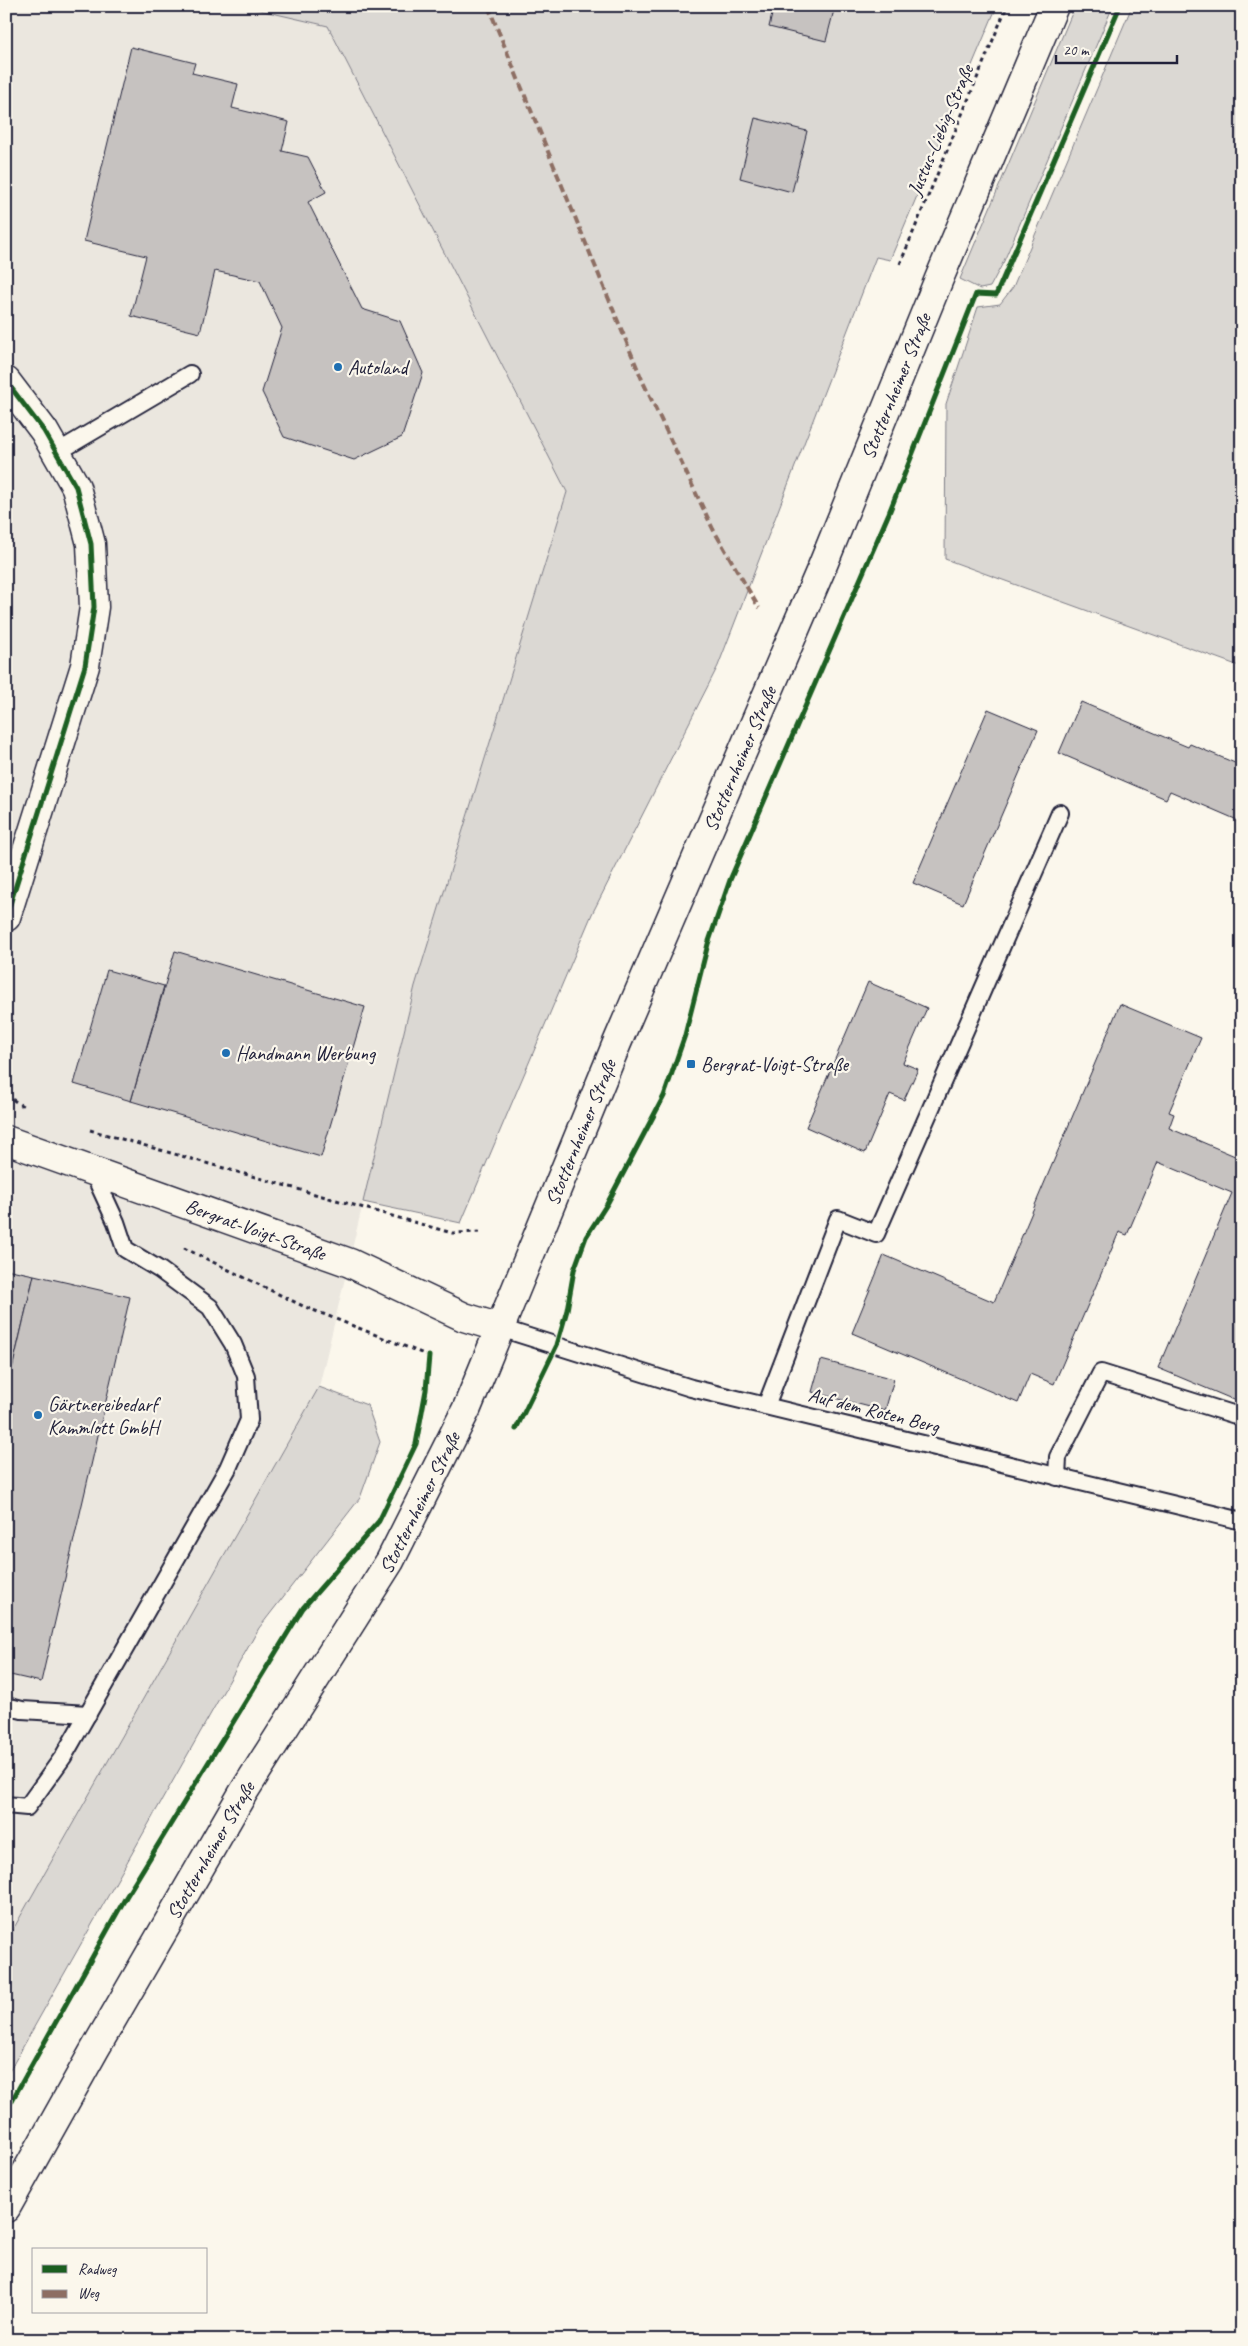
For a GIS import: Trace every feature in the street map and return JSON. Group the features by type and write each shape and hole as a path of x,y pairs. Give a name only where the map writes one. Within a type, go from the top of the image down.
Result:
{"main road":[{"name":"Stotternheimer Straße","path":"6,2208 95,2048 243,1793 390,1561 468,1408 617,1044 822,567 938,280 1054,6"},
{"path":"6,381 44,431 76,488 90,544 94,607 85,666 6,917"},
{"name":"Bergrat-Voigt-Straße","path":"6,1140 350,1263 464,1317 500,1328"}],"lane":[{"path":"56,453 190,374"},
{"path":"766,1406 838,1219 876,1234 1060,813"},
{"path":"6,1805 28,1807 63,1756 228,1468 249,1420 246,1376 233,1344 210,1307 160,1270 125,1249 116,1222 92,1170"},
{"name":"Auf dem Roten Berg","path":"500,1328 692,1388 1242,1521"},
{"path":"1057,1477 1058,1457 1101,1373 1242,1417"},
{"path":"6,1706 22,1710 88,1714"}],"path":[{"path":"6,1095 25,1108"},
{"path":"88,1129 452,1233 483,1232"},
{"path":"176,1245 304,1306 429,1356"}],"shaded area":[{"path":"6,6 242,6 328,26 567,492 415,986 319,1387 6,1942"},
{"path":"242,6 997,6 890,260 876,257 718,666 592,914 461,1223 363,1202 415,986 567,492 328,26"},
{"path":"1075,6 1113,6 1004,261 990,287 980,289 960,279"},
{"path":"1132,6 1242,6 1242,667 945,559 946,404 978,307 1000,304 1013,287"},
{"path":"319,1387 367,1405 380,1442 360,1498 259,1628 6,2077 6,1942"}],"building":[{"path":"774,6 835,6 826,41 769,27"},
{"path":"131,47 195,63 192,73 238,84 232,108 289,122 282,151 308,157 326,192 308,202 362,309 400,321 423,373 402,437 354,460 284,437 262,392 282,328 260,281 215,271 200,333 131,316 146,256 84,241"},
{"path":"755,118 807,131 792,192 740,178"},
{"path":"1081,702 1188,747 1190,744 1242,766 1242,822 1170,791 1166,799 1059,753"},
{"path":"988,709 1038,730 963,904 913,883"},
{"path":"175,951 365,1007 321,1157 131,1101"},
{"path":"107,970 164,986 131,1101 74,1084"},
{"path":"868,982 927,1008 903,1063 918,1069 904,1100 890,1094 865,1153 806,1127"},
{"path":"1120,1004 1201,1038 1169,1112 1174,1114 1169,1128 1242,1159 1242,1395 1239,1402 1158,1368 1232,1193 1158,1162 1127,1235 1119,1232 1054,1384 1030,1374 1018,1403 852,1333 884,1255 994,1302"},
{"path":"6,1269 34,1275 6,1395"},
{"path":"34,1275 130,1297 41,1682 6,1674 6,1395"},
{"path":"821,1360 894,1379 885,1411 812,1392"}],"marked path":[{"path":"488,6 643,382 713,529 759,608"}],"cycle path":[{"path":"516,1429 557,1345 567,1310 574,1270 586,1237 607,1204 664,1096 685,1035 708,944 730,880 889,513 976,294 996,295 1120,6"},
{"path":"6,381 44,431 76,487 91,544 94,607 85,666 6,917"},
{"path":"6,2111 126,1897 303,1608 379,1521 416,1444 426,1390 429,1356"}],"place":[{"name":"Autoland","path":"338,367"},
{"name":"Handmann Werbung","path":"226,1053"},
{"name":"Bergrat-Voigt-Straße","path":"691,1064"},
{"name":"Gärtnereibedarf Kammlott GmbH","path":"38,1415"}]}
